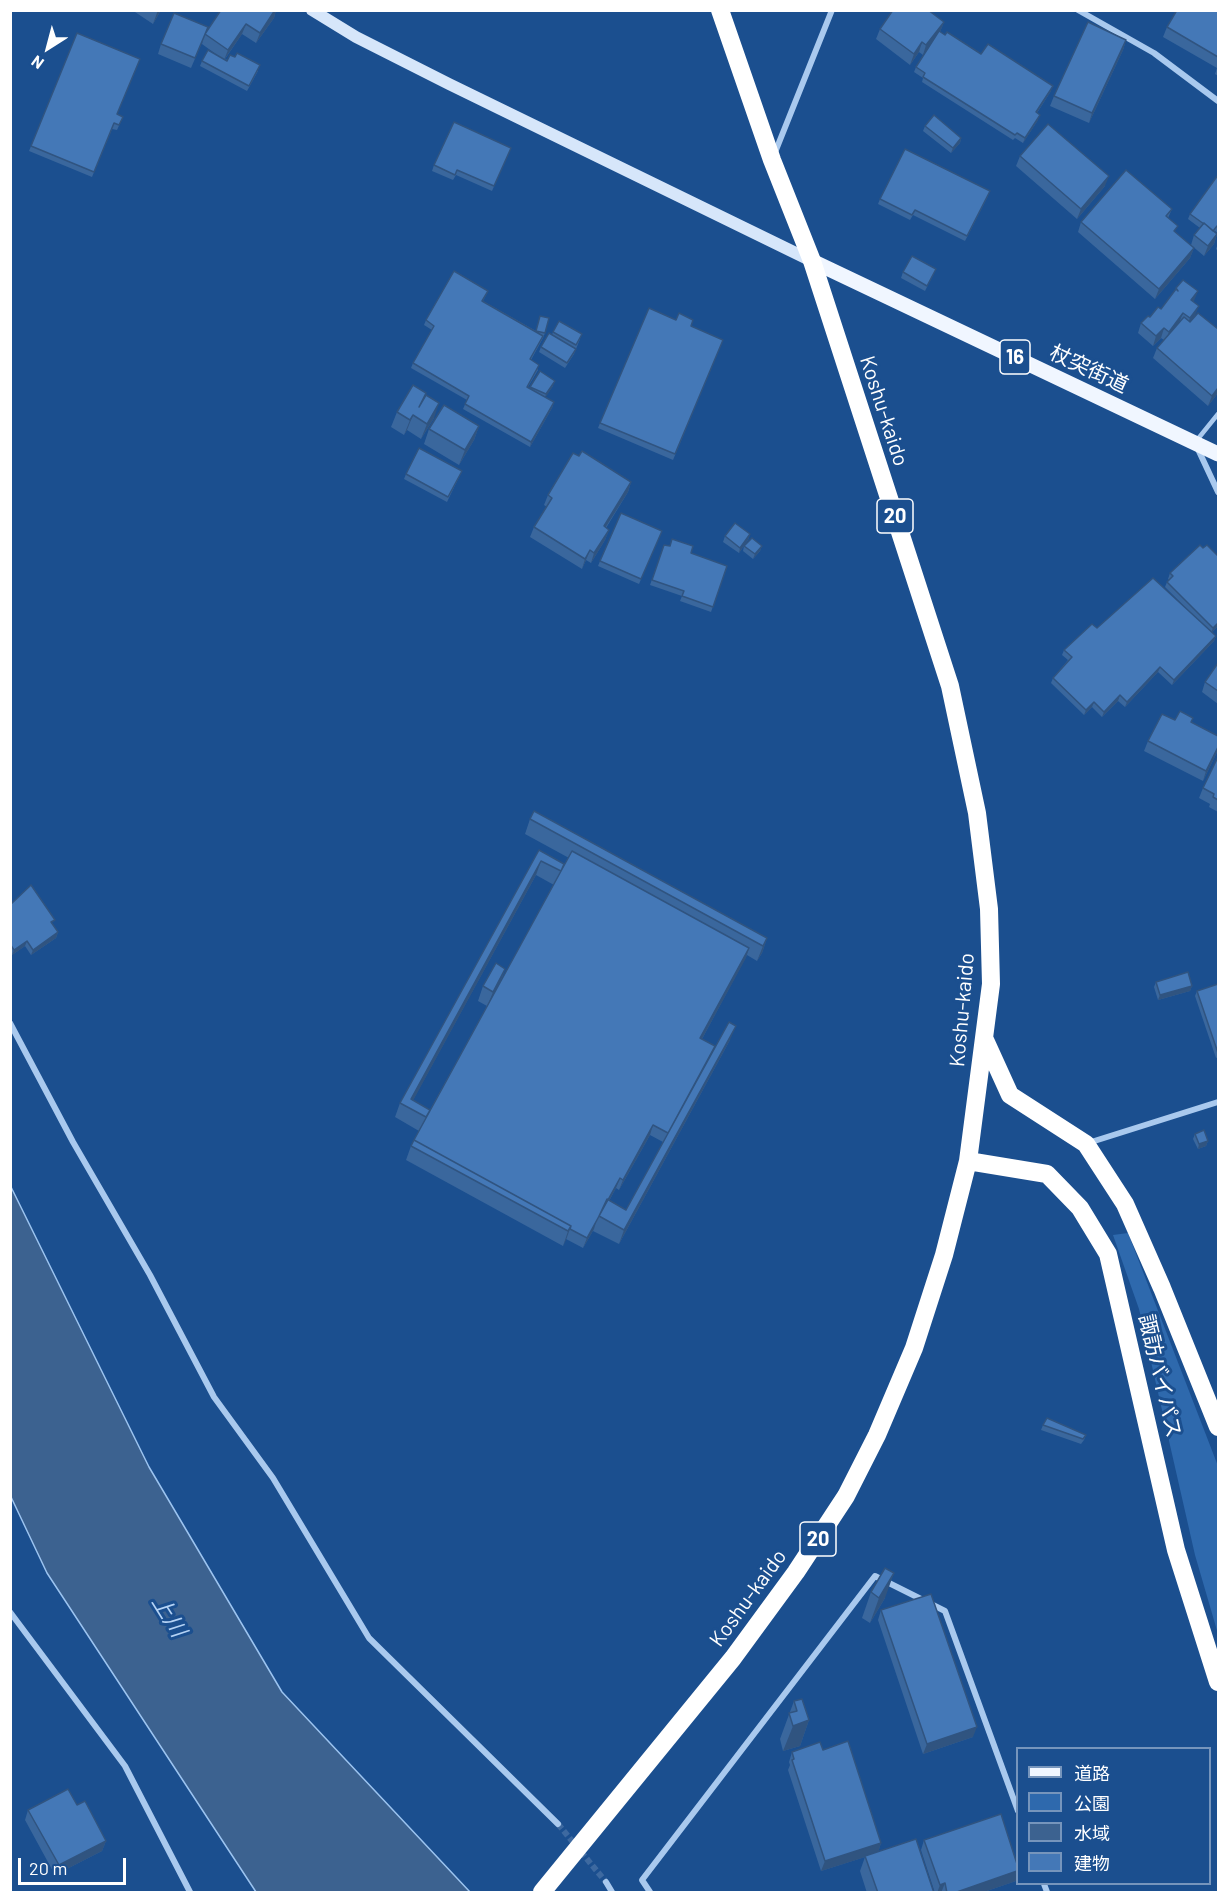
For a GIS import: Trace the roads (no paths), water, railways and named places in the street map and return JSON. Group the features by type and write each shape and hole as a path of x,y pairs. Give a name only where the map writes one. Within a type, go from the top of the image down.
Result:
{"highway":[{"name":"Koshu-kaido","path":"542,1893 733,1658 796,1572 846,1496 877,1435 914,1348 944,1255 968,1161 991,984 989,909 977,813 950,686 812,261 772,160 720,10"},
{"name":"諏訪バイパス","path":"984,1038 1010,1095 1086,1144 1125,1204 1162,1288 1218,1427"},
{"name":"諏訪バイパス","path":"968,1161 1047,1174 1080,1208 1108,1254 1176,1550 1218,1682"}],"main road":[{"name":"杖突街道","path":"812,261 1218,454"}],"street":[{"path":"312,10 356,37 439,79 812,261"},
{"path":"772,160 832,10"},
{"path":"1078,10 1154,53 1218,101"},
{"path":"1195,442 1218,492"},
{"path":"10,1023 73,1142 150,1275 214,1397 273,1478 369,1638 558,1824"},
{"path":"1086,1144 1218,1102"},
{"path":"650,1893 642,1880 875,1575 945,1611 1016,1808"},
{"path":"10,1612 125,1766 190,1893"},
{"path":"606,1882 612,1893"}],"lane":[{"path":"1195,442 1218,414"}],"water":[{"name":"上川","path":"11,1187 149,1467 282,1692 470,1892 256,1892 47,1573 11,1497"}],"tunnel":[{"path":"558,1824 606,1882"}]}
